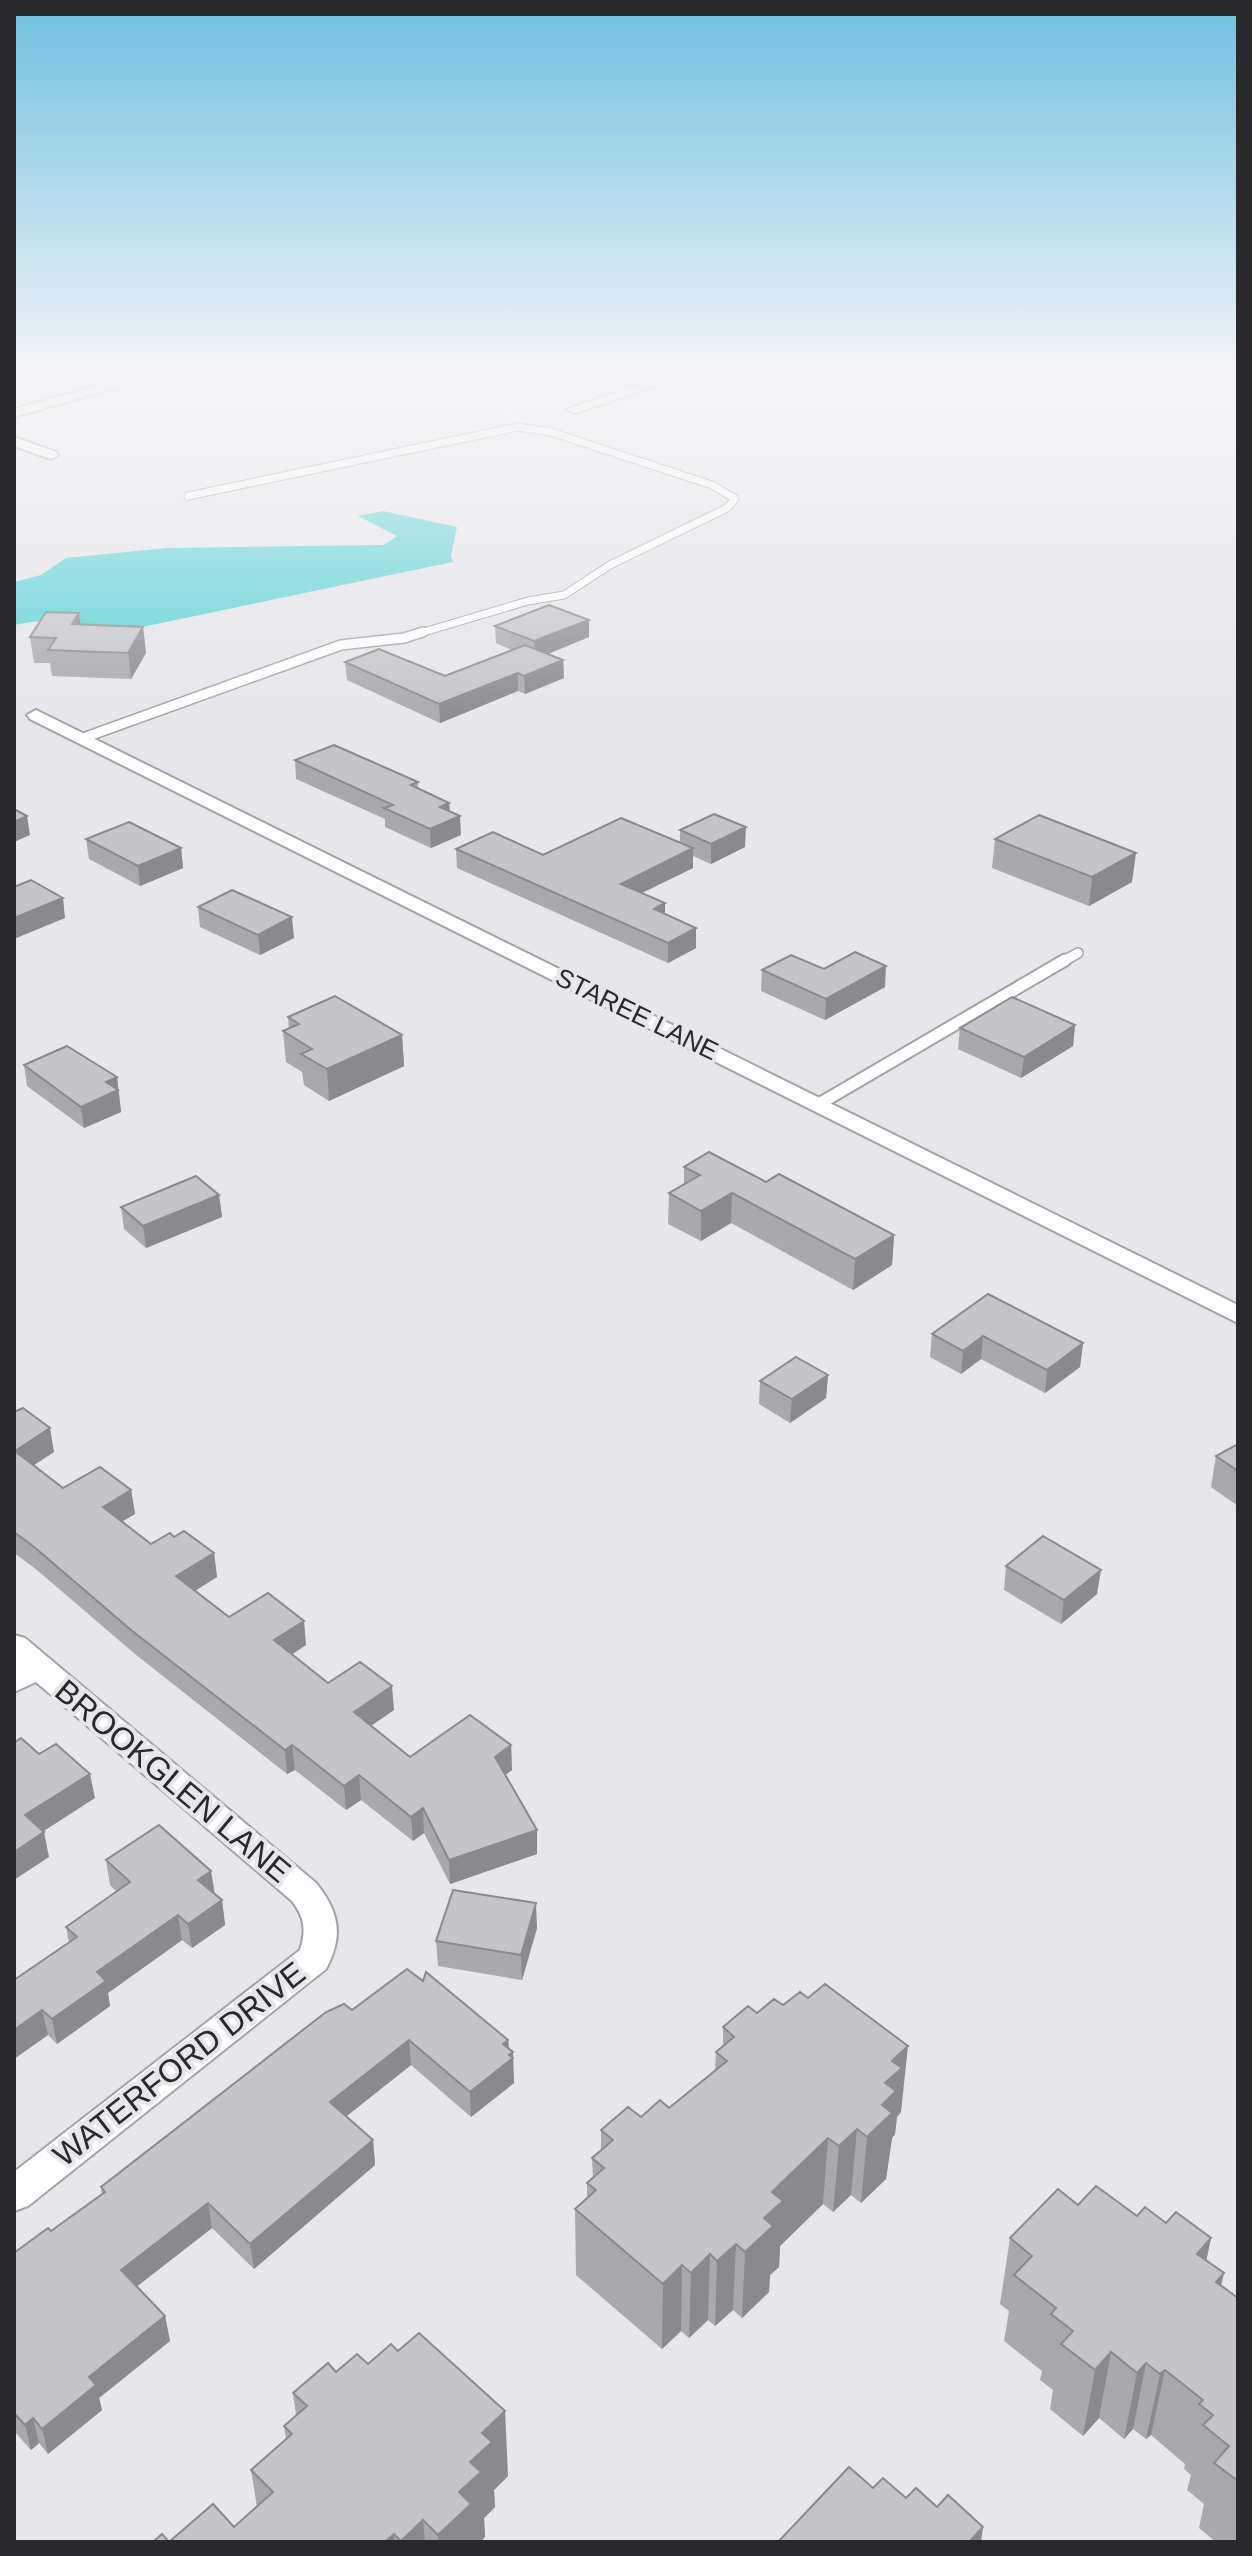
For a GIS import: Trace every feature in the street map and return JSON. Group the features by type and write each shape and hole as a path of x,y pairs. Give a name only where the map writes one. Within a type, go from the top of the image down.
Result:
{"street":[{"name":"STAREE LANE","path":"36,715 1238,1315"},
{"name":"BROOKGLEN LANE","path":"22,1664 304,1892 317,1906 324,1922"},
{"name":"WATERFORD DRIVE","path":"14,2194 314,1959 322,1939 324,1922"}],"lane":[{"path":"188,496 206,492"},
{"path":"83,738 341,645 404,638 528,601 564,595 610,565 727,508 735,499 724,492"},
{"path":"819,1104 1078,953"}],"water":[{"path":"383,511 457,527 451,555 453,562 118,632 66,622 41,621 14,625 14,582 41,575 66,558 167,548 384,545 397,536 358,516"}],"building":[{"path":"549,605 589,620 534,641 495,626"},
{"path":"46,612 79,613 72,624 143,627 128,653 48,650 56,638 30,637"},
{"path":"525,645 563,660 524,676 518,673 439,704 345,662 379,649 445,676"},
{"path":"334,745 418,782 411,785 449,803 440,807 460,816 430,829 384,808 393,805 295,760"},
{"path":"14,809 27,816 14,822"},
{"path":"714,814 746,827 711,844 680,830"},
{"path":"1039,815 1136,853 1092,877 995,839"},
{"path":"621,818 693,848 621,884 665,903 654,909 696,928 668,943 456,849 493,832 543,855"},
{"path":"129,822 181,848 138,866 86,839"},
{"path":"31,880 63,898 14,918 14,887"},
{"path":"232,890 292,917 258,935 198,907"},
{"path":"855,952 886,966 826,999 762,970 791,955 824,969"},
{"path":"335,996 402,1035 327,1069 301,1054 312,1049 283,1031 299,1024 288,1017"},
{"path":"1012,997 1075,1025 1024,1057 960,1028"},
{"path":"67,1046 117,1077 106,1082 118,1090 81,1107 24,1065"},
{"path":"709,1152 766,1182 779,1174 894,1235 855,1259 732,1193 701,1211 669,1193 700,1175 684,1167"},
{"path":"196,1176 219,1195 143,1226 121,1207"},
{"path":"988,1294 1083,1343 1047,1370 983,1336 963,1351 932,1334"},
{"path":"796,1357 828,1375 792,1399 760,1381"},
{"path":"23,1408 50,1428 15,1451 63,1488 100,1467 131,1490 103,1507 151,1544 170,1533 174,1537 184,1531 214,1553 176,1576 229,1617 268,1593 304,1621 274,1640 328,1683 360,1662 392,1686 354,1712 410,1757 470,1715 511,1745 495,1757 537,1830 449,1860 423,1808 411,1817 359,1775 344,1786 292,1745 285,1750 131,1630 14,1532 14,1412"},
{"path":"1238,1444 1238,1471 1216,1456"},
{"path":"1043,1536 1101,1570 1064,1600 1006,1566"},
{"path":"21,1738 39,1754 56,1744 90,1774 25,1815 44,1832 14,1852 14,1743"},
{"path":"159,1825 211,1871 198,1880 222,1900 188,1924 178,1915 97,1972 106,1981 52,2019 42,2010 14,2030 14,1980 77,1937 66,1927 130,1882 106,1860"},
{"path":"453,1890 536,1903 521,1955 436,1941"},
{"path":"407,1969 423,1981 426,1972 508,2040 503,2044 513,2052 509,2055 513,2058 470,2092 409,2040 330,2102 373,2140 250,2244 208,2203 121,2270 165,2316 89,2377 96,2385 42,2429 33,2418 25,2425 14,2413 14,2253 105,2192 101,2187 326,2012 344,2004 352,2010"},
{"path":"825,1984 908,2046 892,2061 902,2068 885,2083 896,2091 882,2105 892,2113 867,2137 857,2129 839,2146 828,2138 772,2192 783,2201 764,2218 773,2226 745,2252 736,2244 717,2261 710,2254 691,2273 682,2265 663,2284 575,2209 596,2190 587,2183 604,2168 592,2158 613,2140 601,2130 628,2107 641,2117 660,2100 669,2108 727,2061 716,2052 734,2037 723,2027 748,2006 757,2013 774,1999 783,2005 800,1992 808,1998"},
{"path":"1096,2186 1137,2216 1145,2207 1166,2223 1176,2212 1211,2238 1197,2254 1224,2273 1216,2282 1238,2298 1238,2481 1214,2463 1229,2446 1203,2425 1213,2415 1199,2404 1203,2400 1165,2370 1160,2374 1146,2363 1137,2373 1111,2352 1095,2370 1061,2344 1073,2331 1051,2314 1056,2308 1014,2275 1032,2256 1010,2238 1058,2189 1078,2205"},
{"path":"419,2333 505,2411 482,2433 492,2442 470,2462 481,2472 459,2492 471,2504 438,2535 423,2520 401,2541 394,2534 385,2542 169,2542 213,2504 234,2527 273,2492 251,2470 292,2434 284,2426 307,2406 293,2393 328,2363 336,2372 357,2354 368,2364 391,2344 398,2351"},
{"path":"849,2467 873,2488 883,2478 906,2498 916,2488 937,2507 948,2495 983,2527 971,2540 973,2542 778,2542"},
{"path":"162,2534 169,2542 153,2542"}]}
